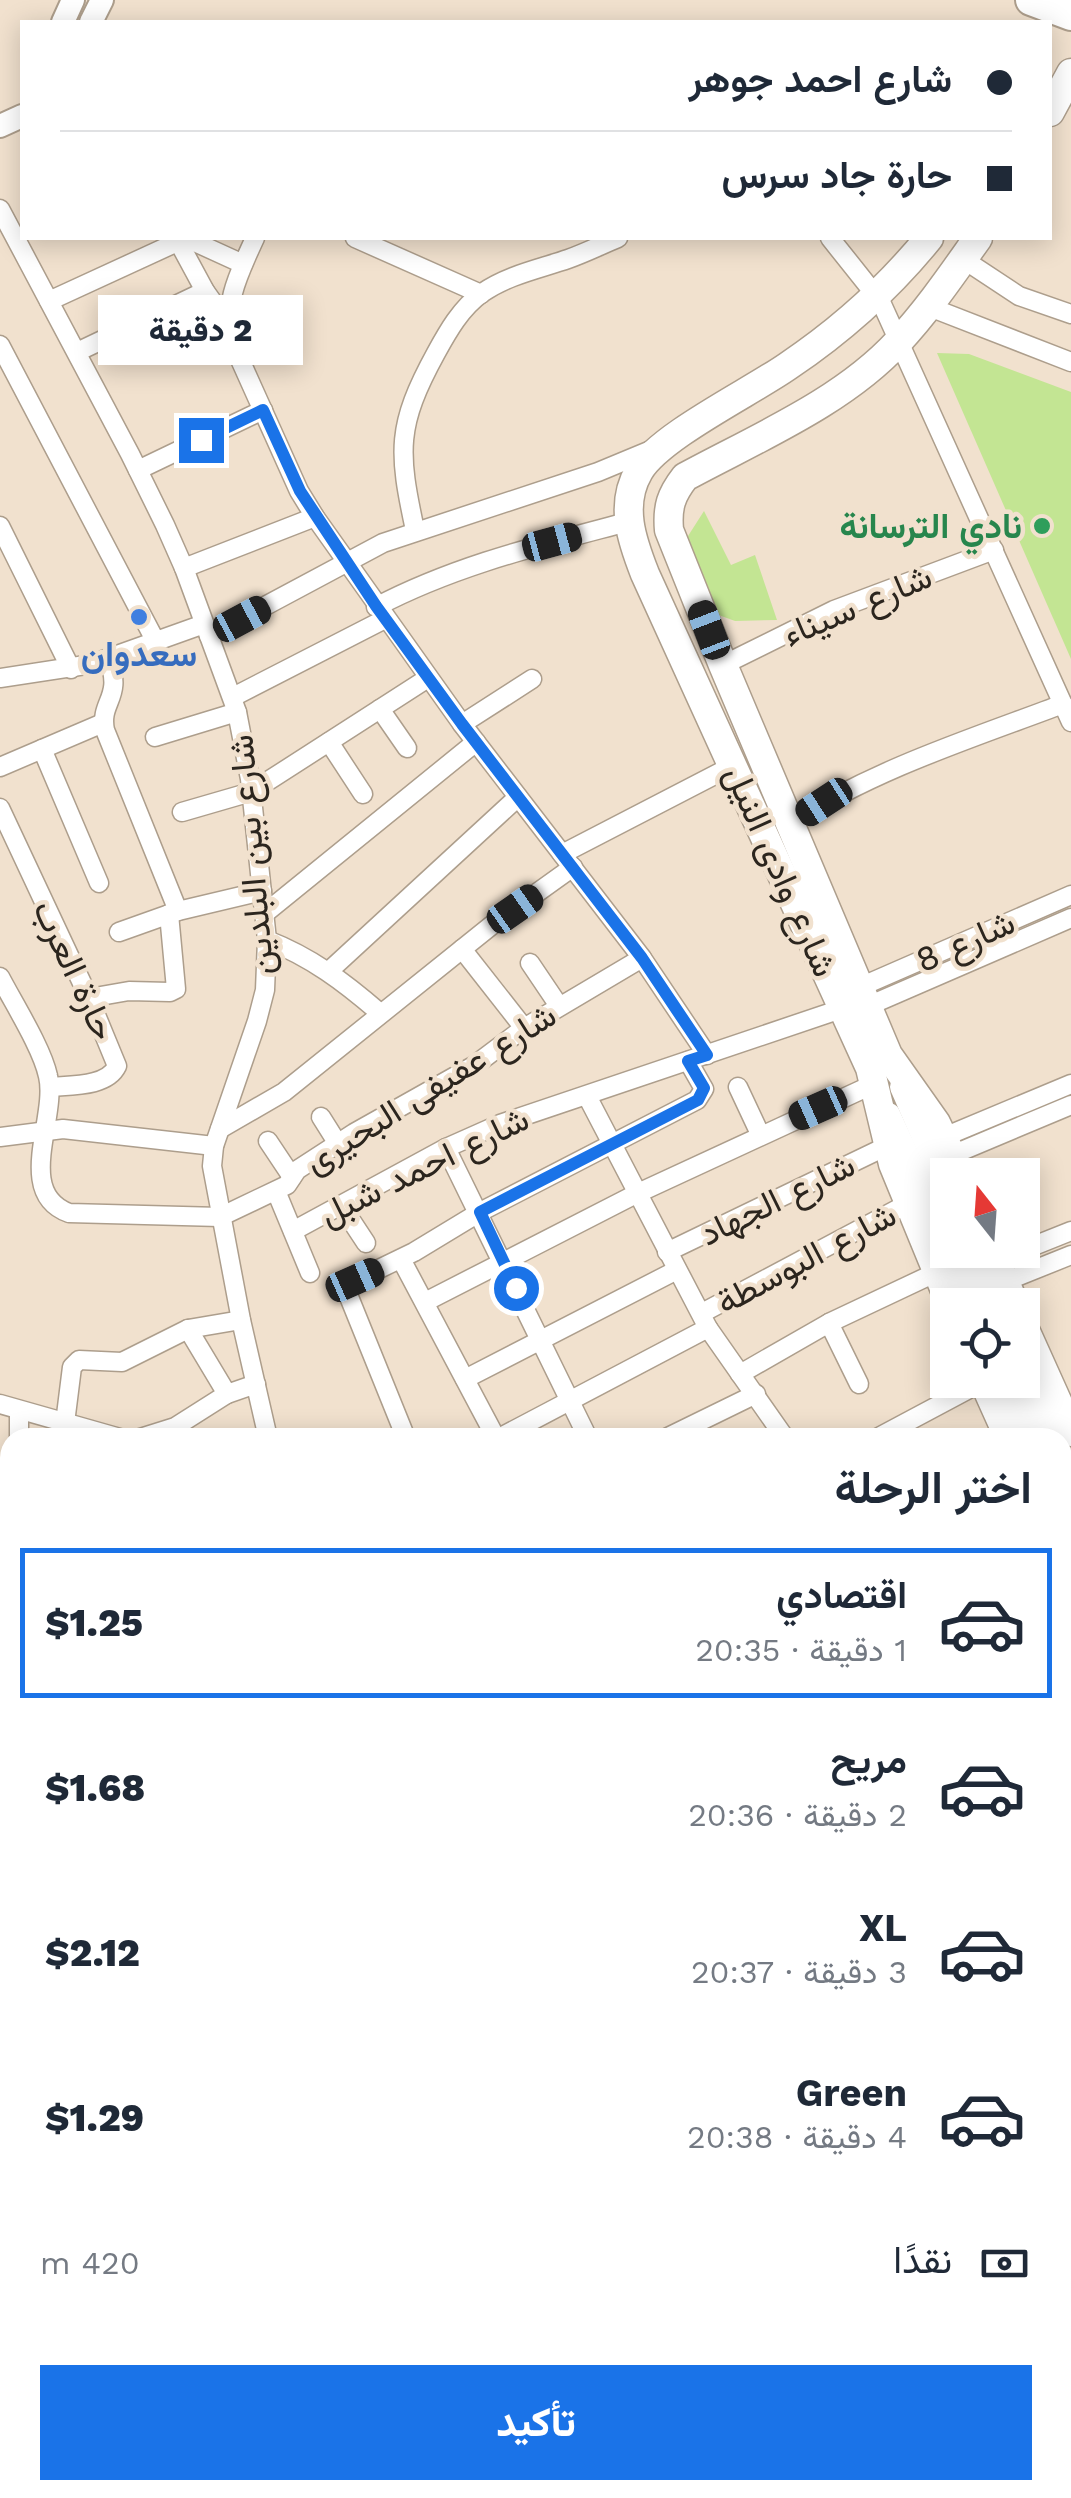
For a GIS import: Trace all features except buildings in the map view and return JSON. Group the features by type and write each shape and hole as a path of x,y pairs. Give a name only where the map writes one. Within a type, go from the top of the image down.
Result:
{"main road":[{"path":"1037,9 1071,16"},
{"path":"1052,108 1071,74"},
{"path":"660,446 820,342 876,293 927,240"},
{"path":"750,391 772,429 860,376 897,343 970,248"},
{"name":"شارع وادى النيل","path":"772,429 685,477 673,492 667,511 670,530 791,823 856,1001 887,1146 909,1203 930,1238"},
{"name":"شارع وادى النيل","path":"660,446 638,472 630,498 628,522 645,574 734,766 856,1001 952,1156"},
{"path":"645,574 681,559"},
{"path":"1040,1363 1069,1428"},
{"path":"991,1398 1004,1428"}],"street":[{"name":"شارع بين البلدين","path":"0,209 138,470 184,568 235,704 251,792 267,940 264,990 257,1021 217,1138 212,1166 266,1428"},
{"path":"49,301 178,241 195,240 244,264"},
{"path":"227,322 229,304 254,240"},
{"path":"360,240 481,294"},
{"path":"415,530 402,472 402,438 410,404 450,329 481,294 503,281 613,240"},
{"path":"791,823 824,802 904,763 1067,713 876,293 832,240"},
{"path":"178,241 205,292 227,322 263,410 315,517 462,724 642,958 707,1055"},
{"path":"970,248 1018,296 1071,314"},
{"path":"77,352 205,292"},
{"path":"927,306 1071,362"},
{"path":"0,345 156,642"},
{"path":"138,470 263,410"},
{"path":"0,678 71,669 206,630 415,530 598,472 660,446"},
{"path":"184,568 315,517"},
{"path":"154,737 235,704 441,575 628,522"},
{"path":"1,530 71,669"},
{"name":"شارع سيناء","path":"723,666 834,610 994,550"},
{"path":"89,998 176,989 174,912 103,724 115,686 108,658"},
{"path":"182,812 251,792 428,678"},
{"path":"462,724 532,679"},
{"path":"380,709 407,748"},
{"path":"0,767 103,724"},
{"path":"329,742 363,794"},
{"path":"264,914 476,742"},
{"path":"42,749 99,883"},
{"path":"0,1137 44,1129 217,1138 284,1092 568,861 734,766"},
{"path":"328,971 518,797"},
{"name":"حارة العرب","path":"0,808 89,998 116,1066 113,1075 104,1080 50,1088"},
{"path":"119,932 174,912 262,892"},
{"name":"شارع 8","path":"856,1001 1071,895"},
{"name":"شارع 8","path":"856,1001 1071,918"},
{"path":"267,940 328,971 380,1013"},
{"path":"462,949 524,1028"},
{"name":"شارع عفيفى البحيرى","path":"220,1217 276,1190 297,1170 338,1144 475,1065 558,1006 642,958"},
{"path":"530,963 558,1006"},
{"path":"0,976 47,1070 50,1088 42,1182 55,1208 69,1214 220,1217"},
{"name":"شارع احمد شبل","path":"293,1231 446,1148 500,1124 856,1001"},
{"path":"888,1055 932,1158"},
{"path":"402,1428 347,1292 348,1284 401,1260 480,1212 702,1096 704,1088 688,1061"},
{"path":"425,1302 636,1194 876,1083 930,1203"},
{"path":"952,1156 1071,1084"},
{"path":"738,1088 760,1134"},
{"path":"587,1096 676,1270 756,1394 773,1428"},
{"path":"952,1156 1071,1105"},
{"path":"320,1117 338,1144"},
{"path":"268,1141 292,1177"},
{"name":"شارع الجهاد","path":"667,1252 887,1146"},
{"path":"446,1148 583,1428"},
{"path":"276,1190 310,1272"},
{"name":"شارع البوسطة","path":"517,1428 571,1401 909,1203"},
{"path":"341,1205 366,1242"},
{"path":"995,1276 1071,1231"},
{"path":"995,1276 1071,1255"},
{"path":"401,1260 492,1428"},
{"path":"740,1374 931,1268"},
{"path":"465,1379 676,1270"},
{"path":"65,1424 75,1363 84,1358 122,1362 188,1329 241,1320"},
{"path":"830,1323 860,1384"},
{"path":"188,1329 227,1394"},
{"path":"172,1428 227,1394 256,1384"},
{"path":"686,1428 756,1394"},
{"path":"896,1428 952,1398"},
{"path":"1017,1398 1031,1428"},
{"path":"1035,1398 1048,1428"},
{"path":"0,1404 79,1428"},
{"path":"19,1410 19,1428"}],"green space":[{"name":"نادي الترسانة","path":"937,353 969,354 1071,392 1071,659"},
{"path":"704,511 731,565 755,555 777,620 735,621 705,610 681,547"}],"place":[{"name":"نادي الترسانة","path":"1042,526"},
{"name":"سعدوان","path":"139,617"}],"route":[{"path":"201,440 263,410 300,491 376,606 642,958 707,1055 688,1061 704,1088 698,1100 480,1212 516,1288"}]}
